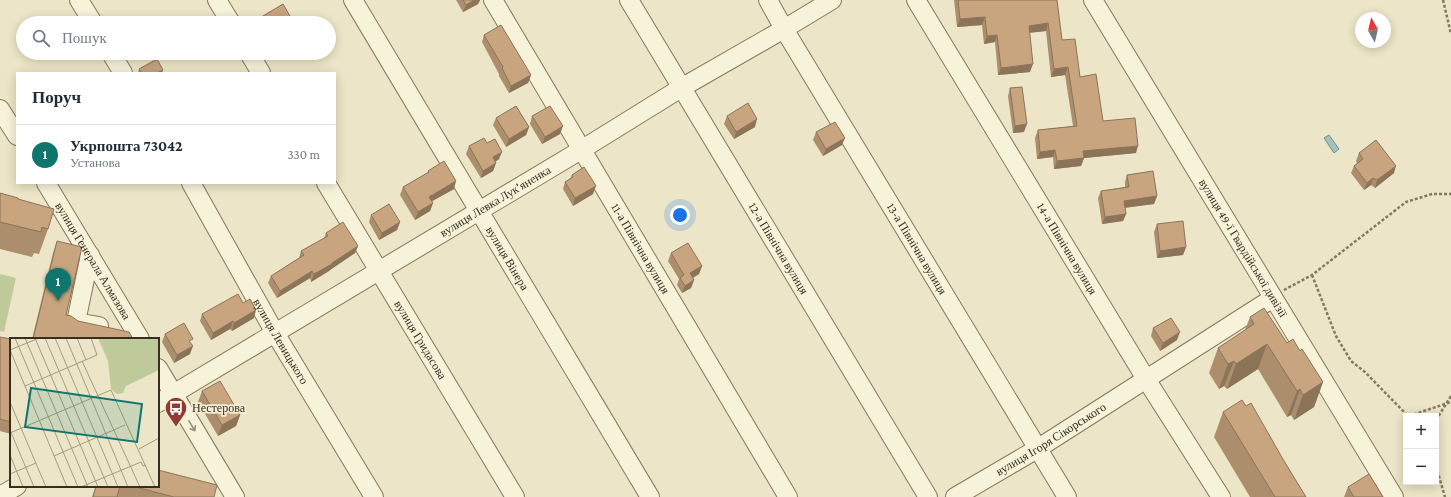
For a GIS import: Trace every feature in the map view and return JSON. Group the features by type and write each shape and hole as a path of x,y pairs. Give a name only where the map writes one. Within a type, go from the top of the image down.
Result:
{"street":[{"path":"79,0 89,16"},
{"path":"217,0 227,16"},
{"name":"вулиця Вінера","path":"353,0 650,497"},
{"name":"11-а Північна вулиця","path":"493,0 788,497"},
{"name":"12-а Північна вулиця","path":"629,0 928,497"},
{"name":"13-а Північна вулиця","path":"768,0 1066,497"},
{"name":"вулиця Левка Лук'яненка","path":"165,398 581,150 681,88 832,0"},
{"name":"14-а Північна вулиця","path":"916,0 1146,379 1221,497"},
{"name":"вулиця 49-ї Гвардійської дивізії","path":"1093,0 1394,497"},
{"path":"116,60 123,72"},
{"path":"253,60 260,72"},
{"path":"0,109 16,134"},
{"name":"вулиця Генерала Алмазова","path":"47,184 139,337"},
{"name":"вулиця Левицького","path":"192,184 275,333 374,497"},
{"name":"вулиця Гридасова","path":"327,184 515,497"},
{"path":"50,218 72,224"},
{"path":"90,255 76,322 139,337"},
{"name":"вулиця Ігоря Сікорського","path":"955,497 1038,449 1273,298"},
{"path":"159,372 165,398 235,497"},
{"path":"0,496 15,487"}],"path":[{"path":"1443,0 1451,34"},
{"path":"1273,298 1282,291 1312,275 1406,202 1432,194 1451,194"},
{"path":"1312,275 1336,336 1351,361 1365,372 1406,413"},
{"path":"1439,415 1451,396"},
{"path":"1418,413 1451,402"},
{"path":"1439,476 1445,497"}],"green space":[{"path":"0,274 16,278 4,332 0,331"}],"water":[{"path":"1329,135 1339,149 1334,153 1324,138"}],"building":[{"path":"463,0 474,0 466,5"},
{"path":"958,0 1057,0 1062,40 1075,39 1080,77 1096,74 1103,121 1135,118 1138,146 1083,151 1084,158 1057,161 1055,150 1040,152 1038,130 1077,126 1068,67 1054,69 1048,23 1029,26 1033,64 1001,68 997,35 987,36 985,17 960,19"},
{"path":"283,4 290,16 263,16"},
{"path":"501,25 531,75 511,86 502,68 503,67 484,35"},
{"path":"158,60 163,70 159,72 141,72 139,69"},
{"path":"1022,87 1027,124 1015,126 1010,88"},
{"path":"748,103 757,119 736,132 727,116"},
{"path":"516,106 529,127 509,139 496,118"},
{"path":"550,106 563,126 545,137 532,116"},
{"path":"835,122 845,138 826,149 816,132"},
{"path":"484,138 487,143 495,139 502,152 493,157 496,163 483,171 469,146"},
{"path":"1376,140 1396,166 1377,180 1373,178 1367,183 1354,166 1363,159 1359,153"},
{"path":"444,161 456,181 429,197 433,203 418,212 403,187 429,172 428,171"},
{"path":"584,167 596,186 575,198 565,182"},
{"path":"1153,171 1157,196 1124,201 1126,214 1105,217 1101,191 1129,187 1127,175"},
{"path":"0,193 54,209 48,229 42,227 41,232 0,222"},
{"path":"389,204 400,222 382,233 371,215"},
{"path":"1183,221 1186,247 1160,251 1157,224"},
{"path":"343,222 358,246 332,264 314,274 312,271 280,291 271,276 304,255 301,251 328,236 326,233"},
{"path":"57,241 82,247 66,315 71,316 78,321 129,332 132,338 33,338"},
{"path":"688,243 702,266 690,273 694,280 685,286 680,278 684,275 671,253"},
{"path":"238,294 243,303 250,299 256,310 213,333 202,314"},
{"path":"1264,308 1287,343 1293,339 1300,351 1302,349 1323,382 1303,395 1300,389 1297,391 1267,344 1236,364 1234,361 1228,364 1218,348 1254,324 1250,317"},
{"path":"1171,318 1180,332 1163,343 1153,328"},
{"path":"184,323 193,339 189,341 193,346 177,355 165,334"},
{"path":"0,337 10,339 10,422 0,419"},
{"path":"220,381 240,415 222,425 202,391"},
{"path":"1242,400 1246,406 1251,403 1306,497 1275,497 1223,412"},
{"path":"159,470 217,485 214,497 174,497 136,487 159,487"},
{"path":"1369,474 1383,497 1354,497 1348,487"},
{"path":"96,487 120,487 117,497 93,497"}],"place":[{"name":"Укрпошта 73042","path":"58,301"},
{"name":"Нестерова","path":"176,428"}]}
